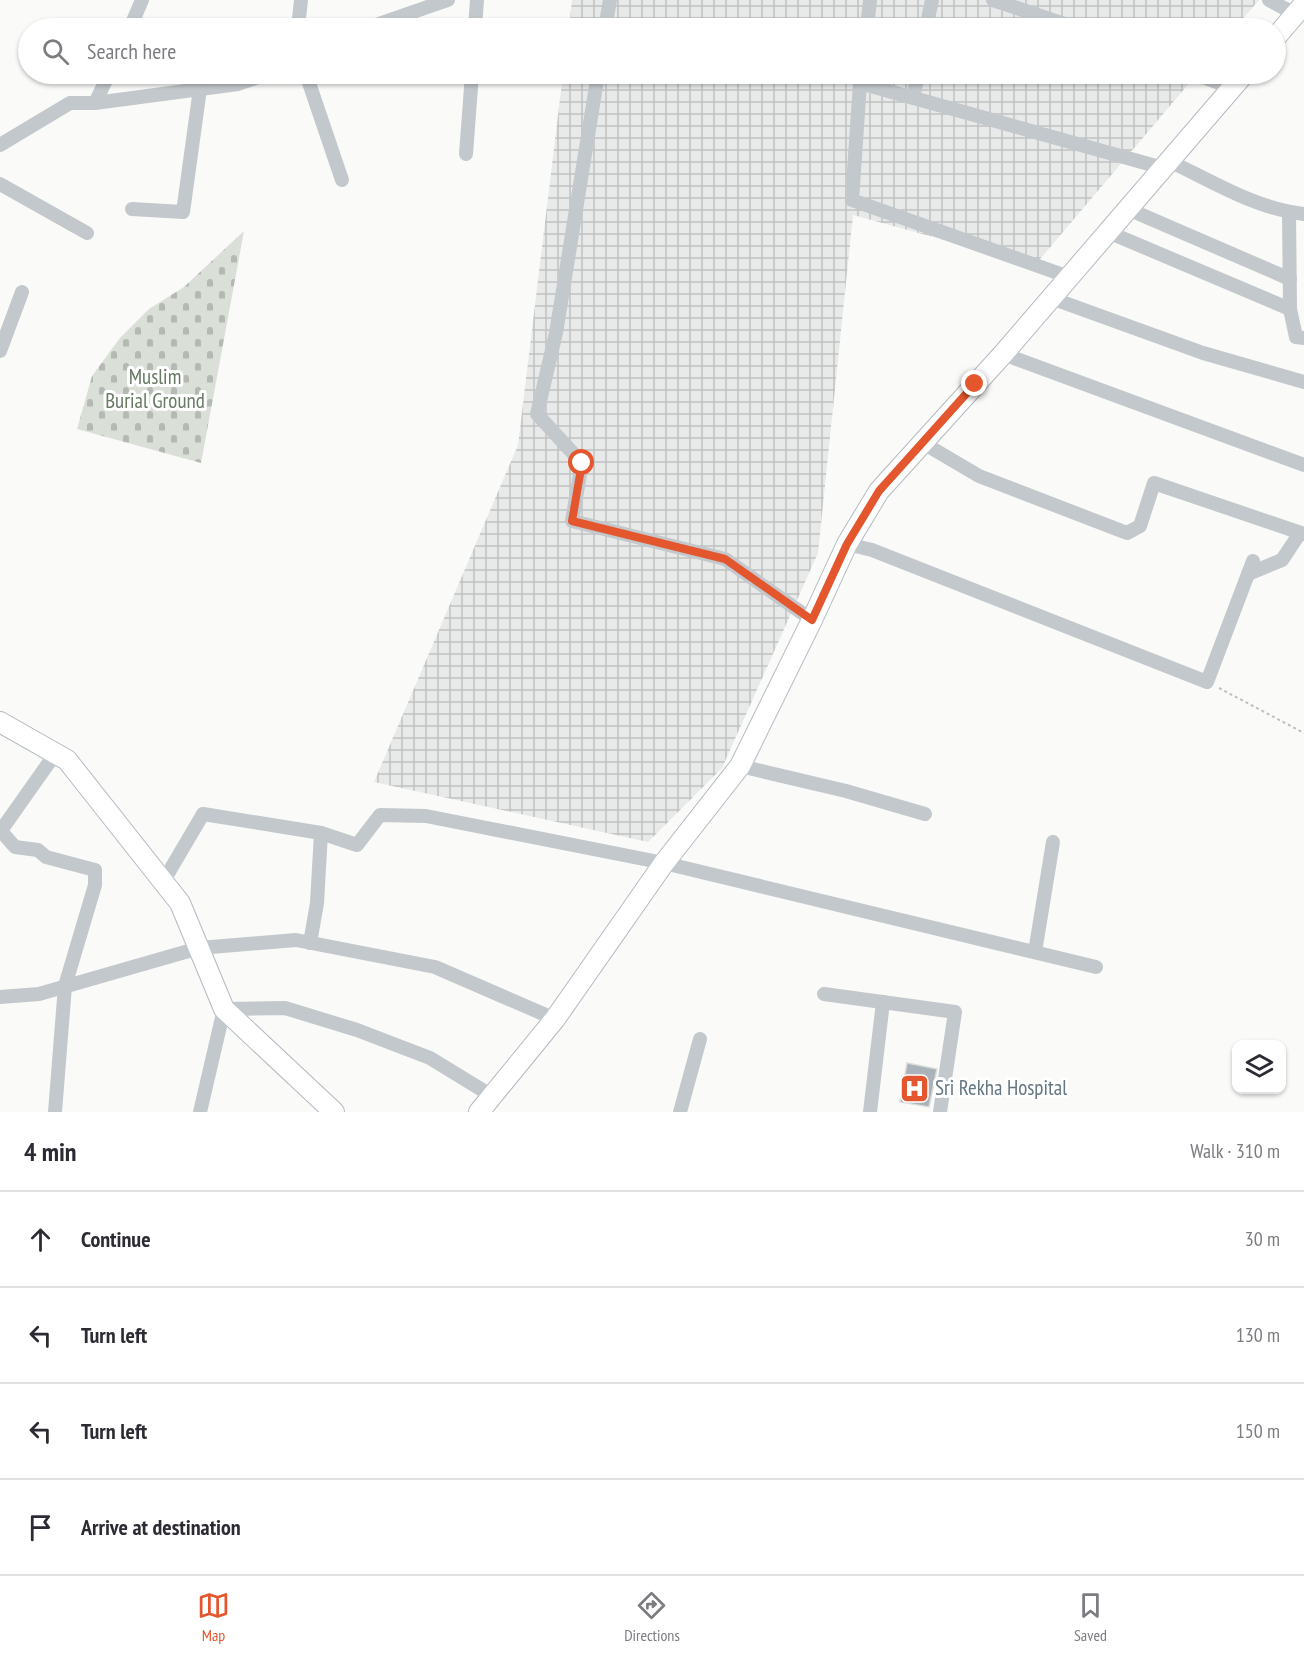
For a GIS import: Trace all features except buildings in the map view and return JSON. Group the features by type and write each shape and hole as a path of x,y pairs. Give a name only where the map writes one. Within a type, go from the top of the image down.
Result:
{"main road":[{"path":"1286,25 1300,9"},
{"path":"479,1112 555,1019 664,863 740,766 847,544 879,491 1003,354 1235,84"},
{"path":"0,722 67,760 180,903 224,1009 334,1112"}],"street":[{"path":"134,18 142,0"},
{"path":"299,18 301,0"},
{"path":"396,18 448,0"},
{"path":"476,18 477,0"},
{"path":"607,18 610,0"},
{"path":"868,18 870,0"},
{"path":"928,18 932,0"},
{"path":"993,0 1046,18"},
{"path":"1269,0 1300,9"},
{"path":"95,103 104,84"},
{"path":"0,145 70,103 95,103 238,84"},
{"path":"309,84 342,180"},
{"path":"466,154 471,84"},
{"path":"596,84 556,333 537,414 582,463 572,521 725,559 812,620"},
{"path":"861,84 852,200 1069,277"},
{"path":"877,84 913,98 1166,164 1251,200 1289,212 1304,214"},
{"path":"913,98 916,84"},
{"path":"132,209 183,212 201,89"},
{"path":"0,184 87,233"},
{"path":"1128,209 1290,279"},
{"path":"1289,212 1290,309 1296,337 1304,338"},
{"path":"1108,232 1290,309"},
{"path":"0,351 22,292"},
{"path":"1052,298 1203,353 1304,382"},
{"path":"1003,354 1304,465"},
{"path":"847,544 872,550 1207,682 1250,568 1282,560 1302,534 1154,483 1140,526 1127,533 979,476 922,443"},
{"path":"55,754 1,832 15,847 38,850 46,857 95,870 95,885 65,986 56,1112"},
{"path":"740,766 846,790 925,814"},
{"path":"163,882 203,814 321,833 357,845 380,815 426,816 664,863 1096,967"},
{"path":"310,943 317,903 321,833"},
{"path":"1035,952 1053,842"},
{"path":"0,997 39,994 199,948 296,940 435,967 555,1019"},
{"path":"824,994 955,1012 940,1112"},
{"path":"870,1112 883,1002"},
{"path":"200,1112 224,1009 285,1008 357,1030 430,1059 492,1096"},
{"path":"680,1112 700,1039"}],"path":[{"path":"1207,682 1304,733"}],"shaded area":[{"path":"572,0 1259,0 1244,18 570,18"},
{"path":"562,84 1189,84 1035,265 853,215 818,553 722,768 648,842 374,782 518,445"}],"green space":[{"name":"Muslim Burial Ground","path":"244,231 201,463 77,429 92,376 120,338 149,309 184,287"}],"place":[{"name":"Sri Rekha Hospital","path":"914,1088"}],"route":[{"path":"582,463 572,521 725,559 812,620 847,544 879,491 975,384"}]}
